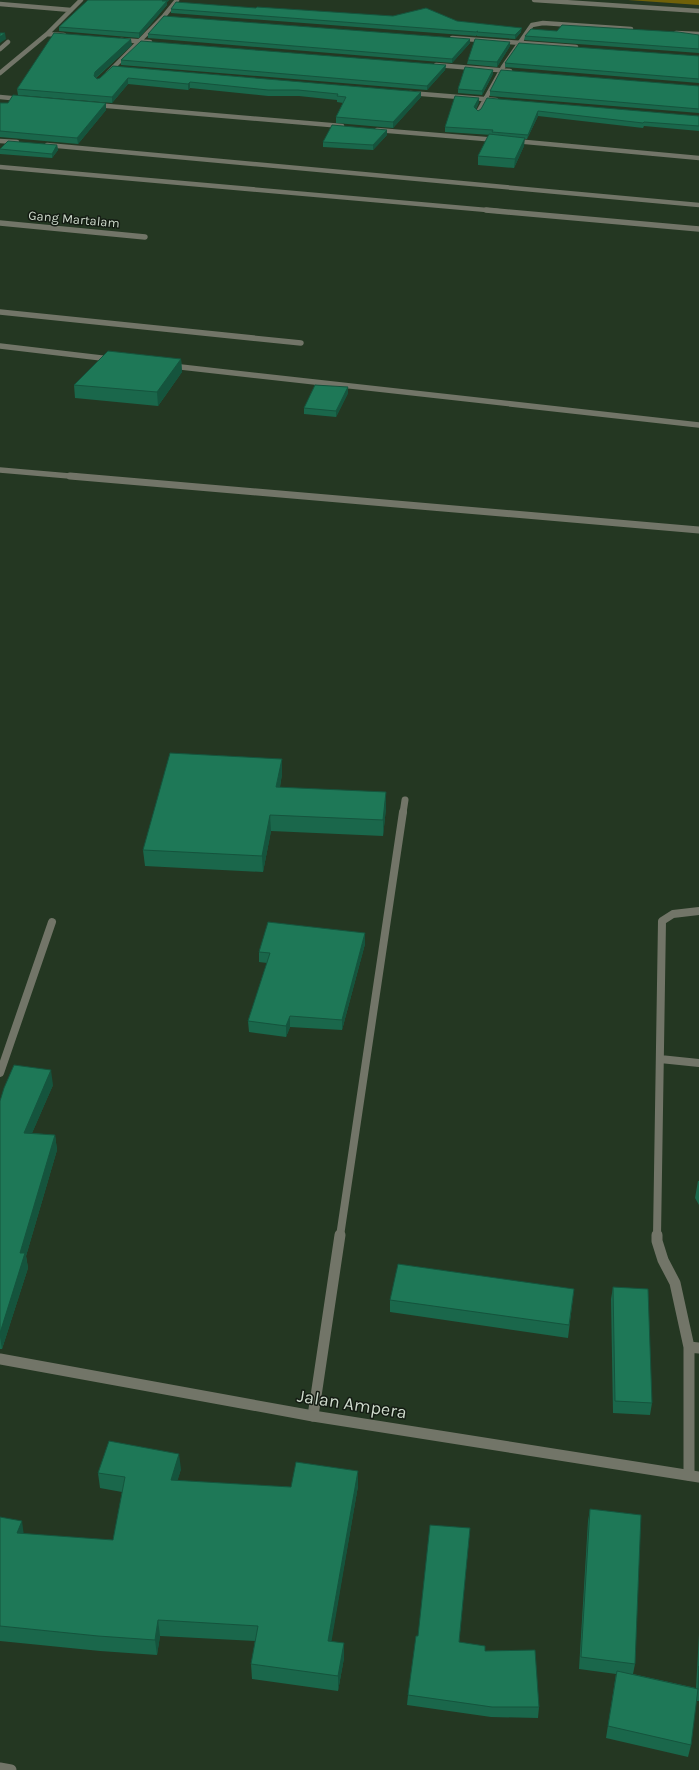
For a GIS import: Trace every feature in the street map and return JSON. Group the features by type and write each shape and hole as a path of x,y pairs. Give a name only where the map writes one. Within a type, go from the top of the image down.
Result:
{"street":[{"path":"0,73 47,34 81,0"},
{"path":"103,76 114,68 164,16 177,0"},
{"path":"534,0 699,11"},
{"path":"0,4 71,10"},
{"path":"164,16 172,17"},
{"path":"478,112 500,71 518,42 532,25 637,30"},
{"path":"668,32 699,34"},
{"path":"47,34 70,36"},
{"path":"447,37 581,47"},
{"path":"116,40 155,43"},
{"path":"0,49 8,42"},
{"path":"429,65 516,72"},
{"path":"114,68 122,68"},
{"path":"406,92 500,100"},
{"path":"0,97 24,99"},
{"path":"87,104 350,127"},
{"path":"373,129 500,140"},
{"path":"0,141 23,143"},
{"path":"508,141 699,158"},
{"path":"39,144 699,205"},
{"path":"0,167 699,229"},
{"name":"Gang Martalam","path":"0,223 145,237"},
{"path":"0,312 301,344"},
{"path":"0,346 116,360"},
{"path":"164,365 699,425"},
{"path":"0,470 699,530"},
{"path":"313,1416 405,800"},
{"path":"694,1476 694,1347 675,1283 663,1260 657,1241 662,921 673,914 699,911"},
{"path":"0,1073 52,922"},
{"path":"660,1059 699,1063"},
{"name":"Jalan Ampera","path":"0,1359 313,1416 694,1476"},
{"path":"0,1768 11,1770"}],"shaded area":[{"path":"628,0 699,0 699,5"}],"building":[{"path":"88,0 167,1 139,33 59,27"},
{"path":"176,2 393,16 426,8 457,21 522,28 515,35 477,32 478,31 171,9"},
{"path":"164,16 470,39 452,59 148,34"},
{"path":"562,25 678,32 699,35 699,49 525,36 531,29 557,31"},
{"path":"54,33 131,39 95,72 94,76 97,79 113,66 421,92 393,122 336,117 346,97 337,96 338,94 298,90 268,90 190,82 188,84 128,78 112,97 17,89"},
{"path":"475,39 510,42 497,62 468,60"},
{"path":"141,41 446,65 427,86 121,60"},
{"path":"519,43 699,56 699,79 505,63"},
{"path":"465,67 493,70 482,91 458,89"},
{"path":"501,70 699,86 699,109 490,91"},
{"path":"13,95 106,103 77,138 0,131 0,103 8,103"},
{"path":"455,96 479,98 474,107 478,111 481,109 487,98 699,116 699,126 643,123 538,111 528,135 492,132 493,130 445,127"},
{"path":"332,125 387,130 373,145 323,142"},
{"path":"489,134 525,138 515,159 478,156"},
{"path":"8,141 57,145 52,154 0,149"},
{"path":"108,351 181,359 157,392 74,385"},
{"path":"315,385 348,387 336,411 304,408"},
{"path":"170,753 282,759 276,787 386,792 383,820 270,815 262,856 143,850"},
{"path":"268,922 365,933 342,1020 290,1016 286,1026 248,1021 270,953 259,952"},
{"path":"14,1065 51,1070 24,1133 55,1135 20,1253 25,1253 0,1333 0,1101"},
{"path":"398,1264 574,1289 569,1325 390,1300"},
{"path":"613,1287 648,1289 652,1403 615,1401"},
{"path":"109,1441 179,1454 171,1480 291,1487 296,1462 358,1471 328,1641 344,1643 338,1676 251,1664 258,1626 158,1620 155,1640 0,1626 0,1517 22,1521 17,1533 113,1540 125,1477 98,1473"},
{"path":"590,1509 641,1515 635,1664 581,1657"},
{"path":"430,1525 470,1528 459,1642 485,1646 485,1651 535,1650 539,1707 492,1707 408,1695 416,1636 418,1636"},
{"path":"699,1666 699,1689 698,1689"},
{"path":"617,1671 698,1689 691,1745 608,1726"}]}
